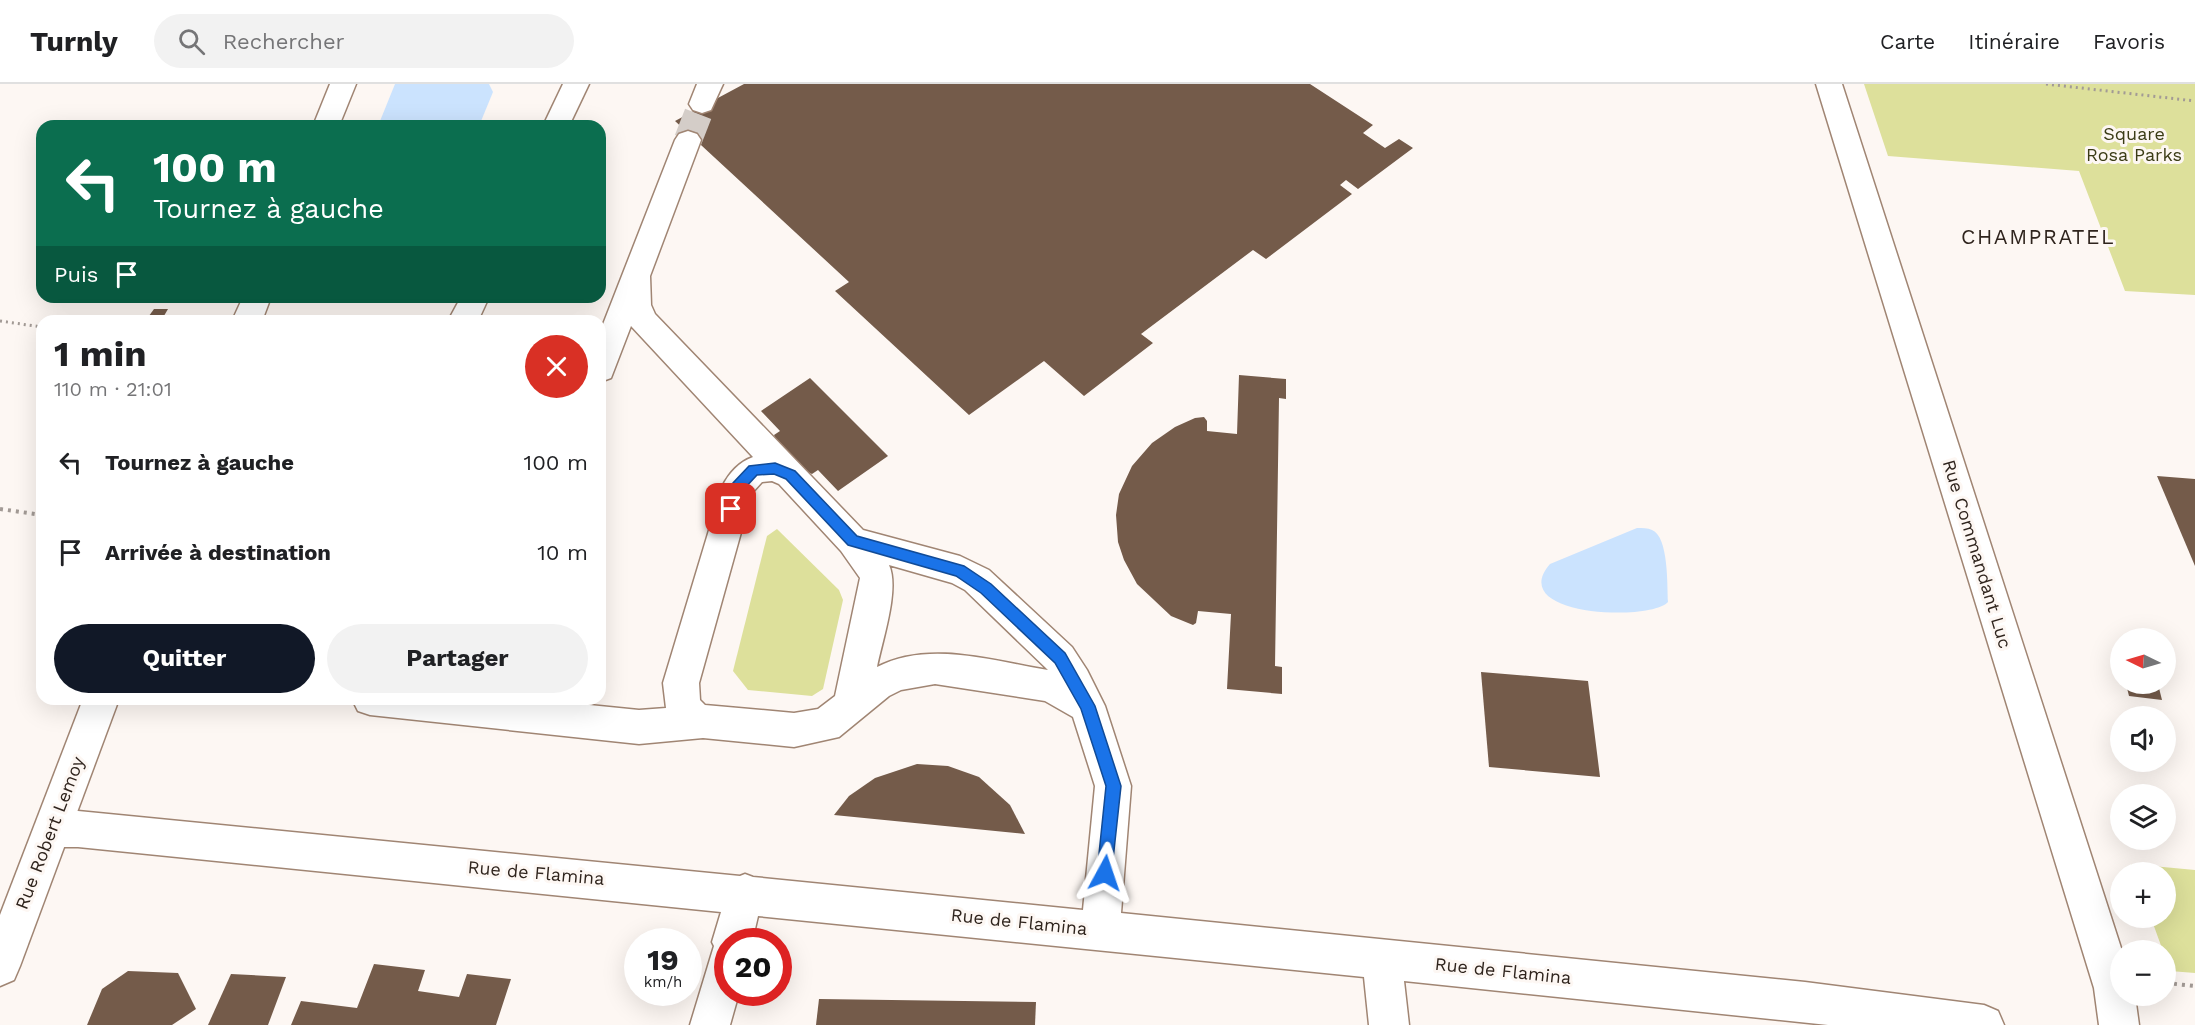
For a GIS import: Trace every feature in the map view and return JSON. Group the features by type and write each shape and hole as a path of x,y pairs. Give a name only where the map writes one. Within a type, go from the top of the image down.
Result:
{"street":[{"path":"328,120 343,84"},
{"path":"559,120 576,84"},
{"name":"Rue Commandant Luc","path":"1829,84 2114,988 2119,1025"},
{"path":"606,354 688,140"},
{"path":"636,272 636,305 643,321 853,541 874,569 876,589 851,706"},
{"path":"703,721 692,716 683,707 681,683 738,487 754,470 775,468 790,475"},
{"path":"853,541 960,571 977,580 1060,658 1088,706 1113,786 1100,930"},
{"path":"480,705 516,707 639,727 703,721 794,730 826,725 877,685 896,675 935,668 1050,686 1088,706"},
{"name":"Rue Robert Lemoy","path":"0,966 99,705"},
{"name":"Rue de Flamina","path":"53,829 78,829 745,893 1805,1002 1984,1025"},
{"path":"736,928 745,893"},
{"path":"1382,958 1389,1025"},
{"path":"1805,1002 1873,1025"},
{"path":"710,1025 715,1006"}],"path":[{"path":"2046,84 2195,101"},
{"path":"0,321 36,326"},
{"path":"0,509 36,514"},
{"path":"2176,984 2195,986"}],"green space":[{"name":"Square Rosa Parks","path":"1864,84 2195,84 2195,295 2125,291 2079,171 1888,156"},
{"path":"777,529 839,590 843,600 823,689 812,696 748,690 733,671 767,536"},
{"path":"2176,868 2195,870 2195,973 2176,971 2176,940 2159,940 2155,928 2176,928"}],"water":[{"path":"395,84 489,84 493,92 481,120 380,120"},
{"path":"1637,528 1652,530 1658,534 1662,542 1666,563 1668,602 1656,608 1636,612 1611,612 1585,610 1563,604 1547,595 1541,581 1550,564"}],"building":[{"path":"744,84 1310,84 1373,125 1363,133 1385,148 1399,139 1413,148 1358,189 1346,180 1340,185 1352,194 1266,259 1253,250 1141,334 1153,343 1084,396 1044,361 969,415 835,291 849,282 675,121"},
{"path":"154,309 168,309 164,315 150,315"},
{"path":"1239,375 1286,379 1286,399 1279,398 1275,666 1282,667 1282,694 1227,689 1231,614 1198,611 1196,623 1193,625 1171,616 1137,584 1124,560 1118,542 1116,515 1119,494 1132,466 1152,443 1175,427 1195,418 1204,417 1207,421 1207,431 1237,434"},
{"path":"810,378 888,456 838,491 818,470 812,474 799,468 778,445 774,435 780,431 761,411"},
{"path":"2157,476 2195,479 2195,566"},
{"path":"1481,672 1588,681 1600,777 1489,767"},
{"path":"2128,694 2160,694 2162,700 2129,696"},
{"path":"917,764 948,766 979,777 1010,805 1025,834 834,815 849,796 875,778"},
{"path":"374,964 425,970 418,991 459,997 467,974 511,979 496,1025 291,1025 301,1001 357,1008"},
{"path":"128,971 178,973 196,1009 172,1025 87,1025 102,989"},
{"path":"231,974 286,977 268,1025 208,1025"},
{"path":"819,999 1036,1002 1035,1025 816,1025"}],"tunnel":[{"path":"688,140 702,104"}],"district":[{"name":"CHAMPRATEL","path":"2038,237"}],"route":[{"path":"731,509 744,477 754,470 766,467 775,468 790,475 853,541 960,571 977,580 1060,658 1088,706 1113,786 1105,873"}]}
